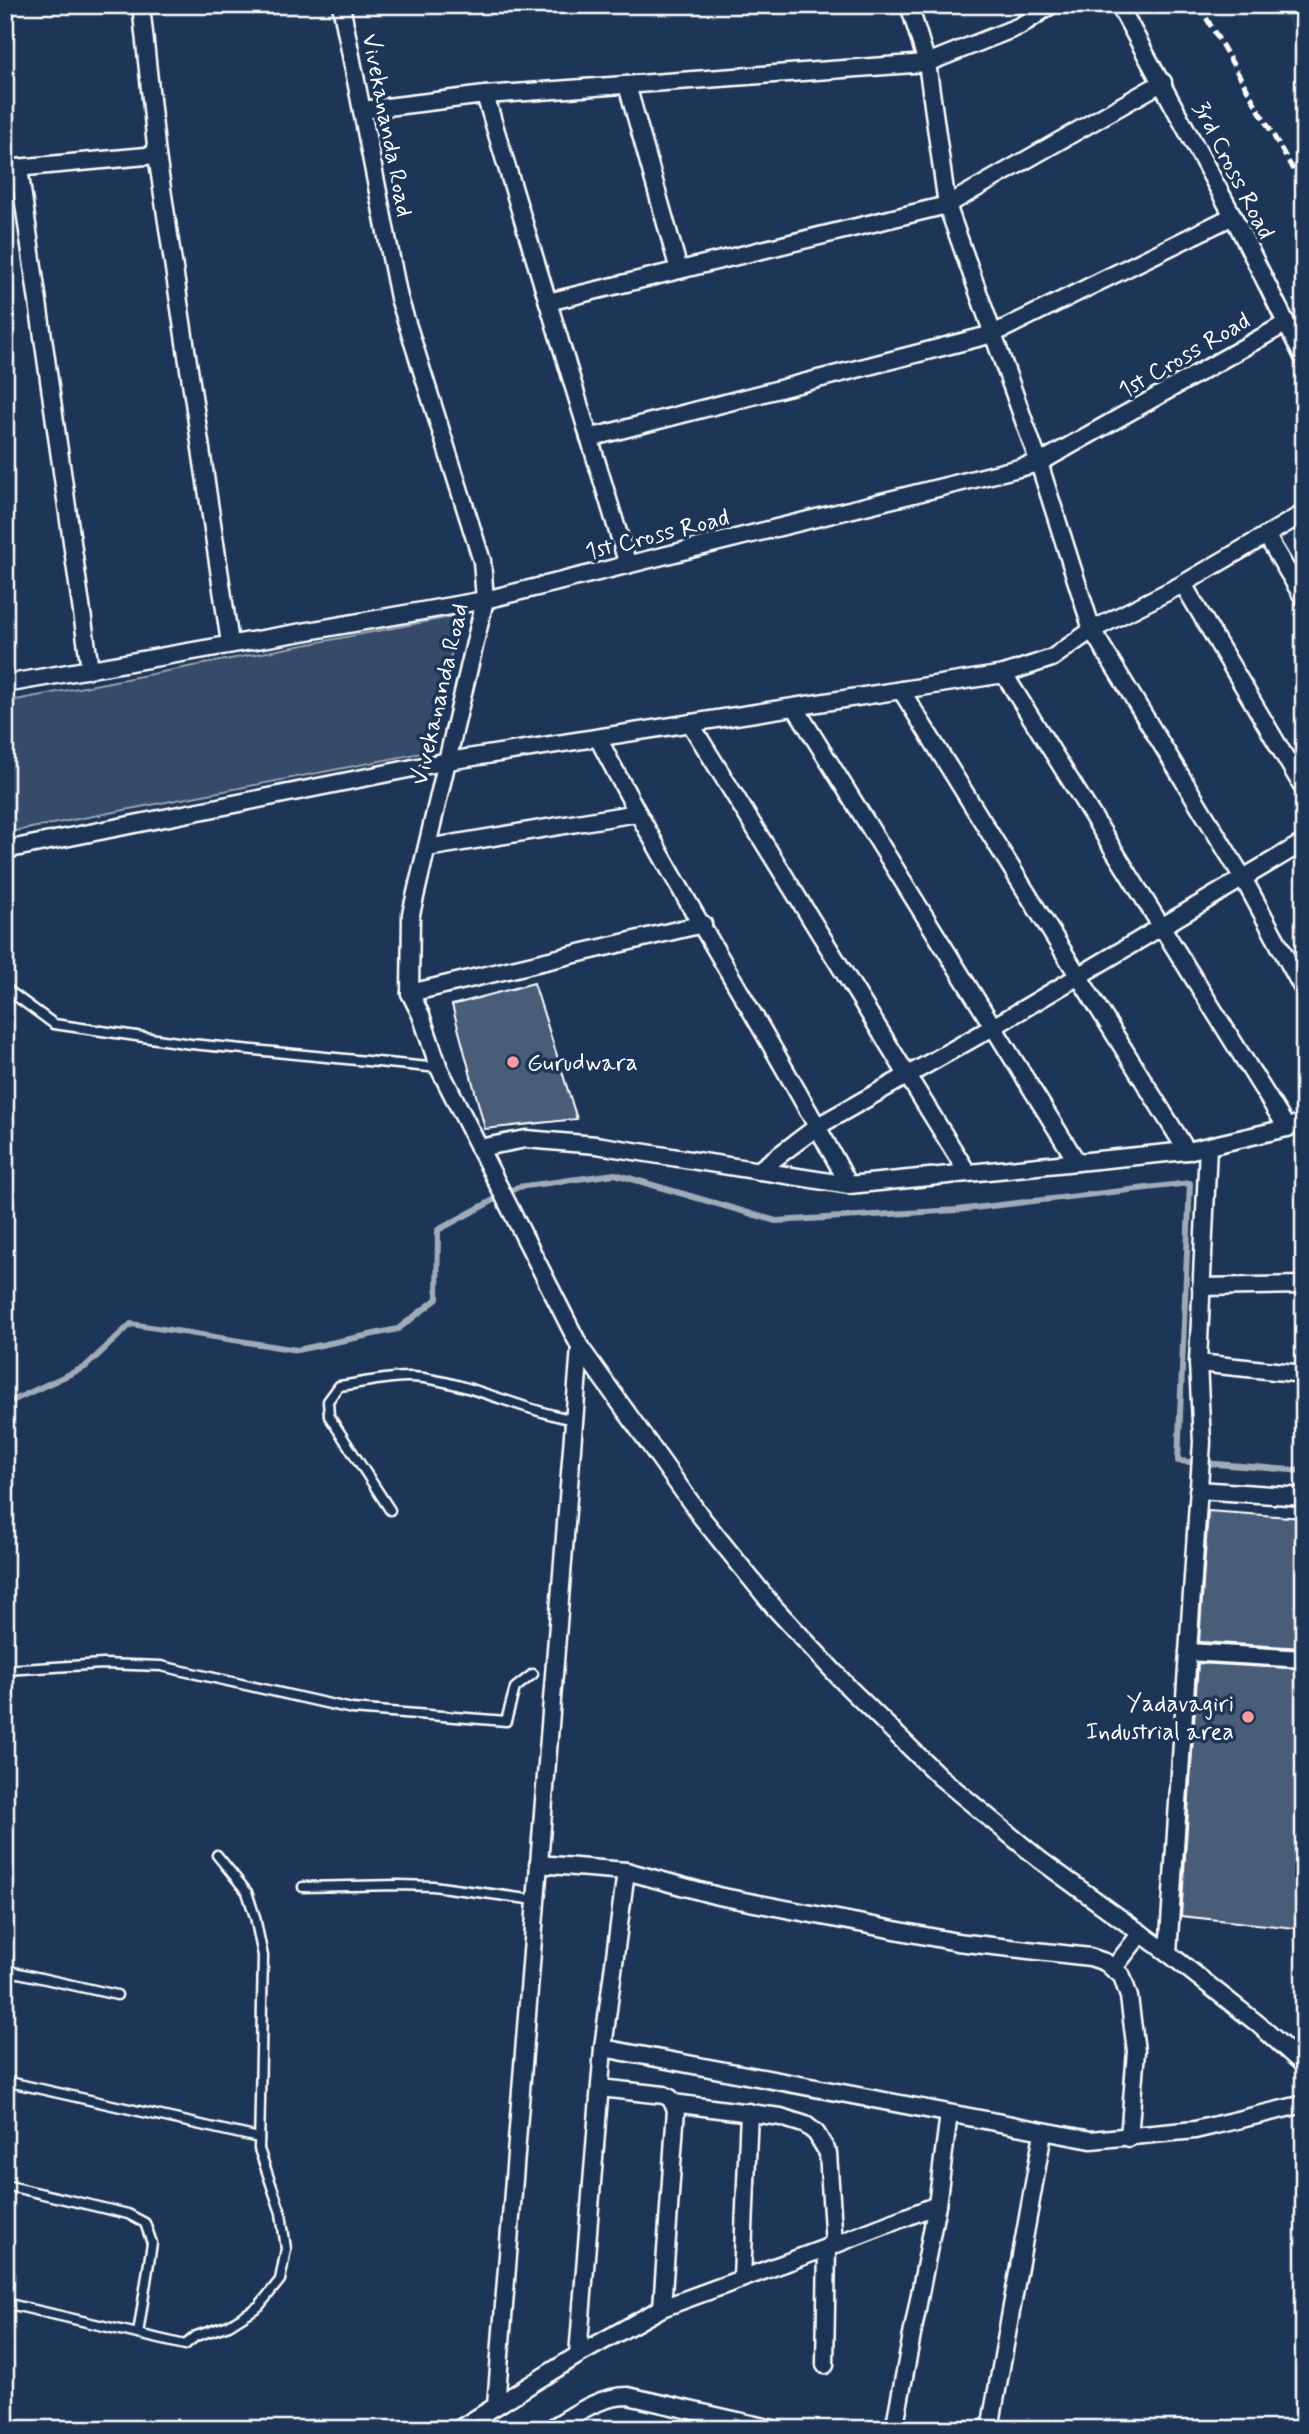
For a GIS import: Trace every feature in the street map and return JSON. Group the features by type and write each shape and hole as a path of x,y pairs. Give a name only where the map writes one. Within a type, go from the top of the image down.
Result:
{"street":[{"path":"141,5 157,155 230,643"},
{"name":"Vivekananda Road","path":"341,5 399,298 482,561 485,600 411,914 410,993 421,1015 439,1068 580,1348 702,1518 773,1605 850,1689 940,1777 1040,1860 1168,1953 1258,2024 1304,2066"},
{"path":"909,5 928,62 947,205 1039,463 1092,630 1244,878 1304,991"},
{"path":"362,110 485,95 928,62 1020,26 1051,5"},
{"name":"3rd Cross Road","path":"1119,5 1163,82 1304,359"},
{"path":"548,302 947,205 1163,82"},
{"path":"627,85 678,270"},
{"path":"485,95 628,565"},
{"path":"90,669 12,168 157,155"},
{"path":"589,438 993,334 1233,216"},
{"name":"1st Cross Road","path":"5,684 485,600 1039,463 1285,324"},
{"path":"5,850 448,761 1004,674 1052,659 1092,630 1183,584 1304,513"},
{"path":"1266,535 1304,599"},
{"path":"1183,584 1304,789"},
{"path":"1004,674 1287,1128"},
{"path":"901,690 1187,1151"},
{"path":"795,707 1077,1162"},
{"path":"690,723 967,1172"},
{"path":"598,738 637,813 703,924 849,1185"},
{"path":"427,848 637,813"},
{"path":"758,1171 818,1126 908,1077 1304,842"},
{"path":"410,993 703,924"},
{"path":"480,1148 526,1139 596,1145 849,1185 1187,1151 1208,1154 1304,1121"},
{"path":"1168,1953 1202,1442 1198,1363 1208,1154"},
{"path":"1201,1287 1304,1285"},
{"path":"496,2406 580,1348"},
{"path":"1198,1363 1304,1374"},
{"path":"1198,1485 1304,1497"},
{"path":"1188,1652 1304,1659"},
{"path":"538,1864 626,1871 718,1896 957,1942 1090,1957 1105,1962 1122,1976 1129,1997 1136,2052 1129,2138"},
{"path":"578,2355 603,2048 626,1871"},
{"path":"1113,1969 1141,1933"},
{"path":"603,2048 1042,2133 1091,2140 1195,2130 1304,2104"},
{"path":"600,2088 664,2095 673,2102 794,2120 806,2125 823,2143 828,2153 831,2246 825,2365"},
{"path":"662,2308 676,2115 673,2102"},
{"path":"742,2278 749,2112"},
{"path":"894,2429 937,2205 949,2113"},
{"path":"989,2429 1042,2133"},
{"path":"459,2429 482,2423 496,2406 578,2355 662,2308 937,2205"},
{"path":"550,2429 598,2402 616,2396 628,2396 773,2429"}],"lane":[{"path":"5,988 54,1024 191,1044 439,1068"},
{"path":"390,1510 330,1416 328,1401 339,1386 411,1377 443,1382 524,1409 574,1420"},
{"path":"5,1670 103,1664 161,1666 352,1709 506,1721 515,1688 533,1674"},
{"path":"5,2303 185,2345 196,2336 229,2325 259,2306 280,2280 286,2249 281,2213 263,2163 259,2138 263,1956 247,1892 216,1855"},
{"path":"303,1887 421,1886 535,1900"},
{"path":"5,1970 117,1995"},
{"path":"5,2081 259,2138"},
{"path":"5,2185 128,2214 145,2223 152,2243 138,2334"}],"shaded area":[{"path":"1279,5 1304,5 1304,53"},
{"path":"461,615 427,752 5,833 5,702"}],"building":[{"name":"Gurudwara","path":"534,983 577,1119 485,1129 452,1005"},
{"path":"1208,1511 1304,1518 1304,1648 1199,1642"},
{"name":"Yadavagiri Industrial area","path":"1198,1663 1304,1669 1304,1929 1181,1916"}],"waterway":[{"path":"5,1404 85,1367 131,1324 297,1350 398,1329 437,1299 438,1230 518,1187 615,1174 776,1221 957,1210 1190,1183 1178,1461 1304,1471"}],"railway":[{"path":"1199,5 1304,189"}],"place":[{"name":"Gurudwara","path":"513,1062"},
{"name":"Yadavagiri Industrial area","path":"1248,1717"}]}
